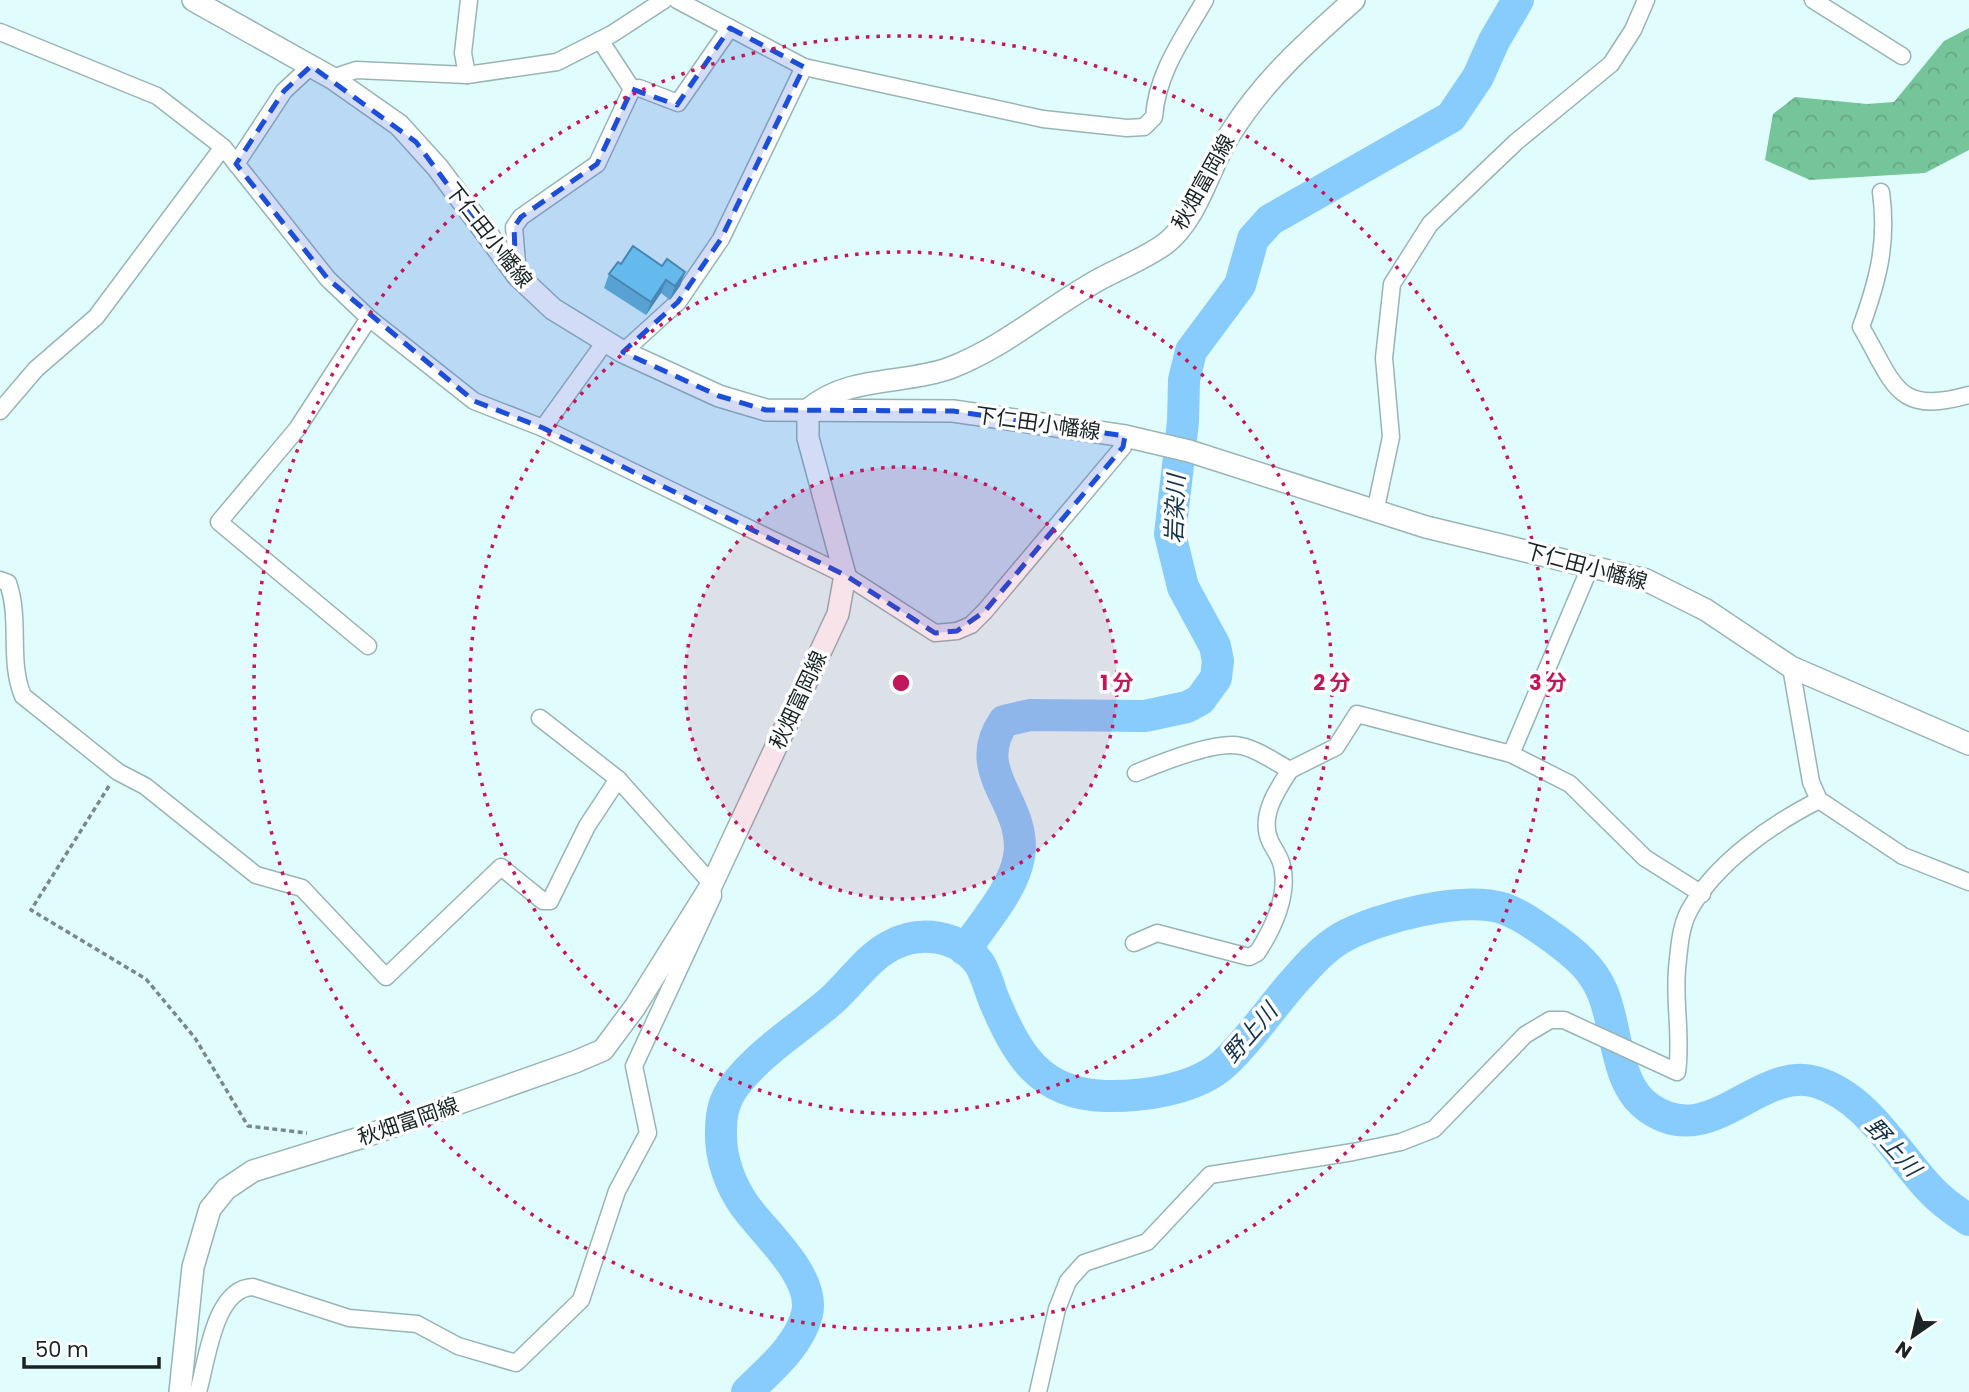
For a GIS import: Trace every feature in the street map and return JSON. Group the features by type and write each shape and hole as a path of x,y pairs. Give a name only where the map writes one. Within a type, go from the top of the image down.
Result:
{"main road":[{"name":"下仁田小幡線","path":"194,0 332,78 399,125 416,142 518,276 553,309 614,347 741,405 766,410 953,411 1125,436 1189,450 1426,527 1646,580 1679,595 1791,667 1969,744"},
{"name":"秋畑富岡線","path":"180,1392 193,1267 210,1209 226,1189 253,1171 363,1137 603,1050 635,1007 712,884 838,614 845,575 808,438 808,410 820,400 858,384 930,375 972,359 1101,278 1127,268 1167,242 1182,226 1229,134 1256,95 1287,60 1354,0"}],"street":[{"path":"467,75 463,52 469,0"},
{"path":"332,78 356,70 467,75 557,62 600,40 664,0"},
{"path":"677,0 804,67 1043,119 1127,128 1144,127 1154,117 1156,94 1164,69 1205,0"},
{"path":"1375,512 1391,437 1384,358 1392,284 1430,224 1516,142 1611,64 1633,30 1646,0"},
{"path":"1813,0 1902,56"},
{"path":"632,89 639,88 678,103 730,28"},
{"path":"0,32 157,96 223,147 328,279 369,318 474,401 543,428 845,575 935,633 957,631 971,625 1123,447 1125,436"},
{"path":"600,40 632,89"},
{"path":"236,164 284,91 311,66"},
{"path":"543,428 614,347 678,302 721,239 804,67"},
{"path":"518,276 514,227 521,217 597,164 632,89"},
{"path":"0,411 36,369 96,317 223,147"},
{"path":"1881,192 1886,226 1882,254 1861,327 1891,378 1912,401 1924,403 1969,395"},
{"path":"368,646 219,522 298,429 369,318"},
{"path":"1511,754 1591,565"},
{"path":"0,580 8,583 15,603 16,680 23,696 118,772 145,786 256,875 302,888 386,977 501,867 543,901 550,901 587,826 618,779"},
{"path":"1791,667 1811,782 1819,800 1903,856 1969,882"},
{"path":"1134,943 1157,933 1249,957 1257,953 1281,905 1283,867 1269,839 1267,820 1273,796 1290,770 1336,747 1357,714 1511,754 1570,784 1651,862 1702,894"},
{"path":"198,1392 217,1320 229,1298 242,1288 253,1287 349,1318 417,1324 458,1346 516,1363 581,1300 617,1191 648,1133 634,1066 713,896 712,884 618,779 540,718"},
{"path":"1136,773 1172,758 1230,744 1243,746 1290,770"},
{"path":"1038,1392 1057,1309 1068,1281 1084,1263 1147,1242 1210,1175 1353,1152 1401,1142 1434,1129 1525,1035 1550,1020 1564,1020 1677,1072 1681,1047 1677,972 1688,912 1750,844 1794,813 1819,800"}],"path":[{"path":"118,772 31,910 146,979 195,1038 248,1126 312,1133"}],"highlighted area":[{"path":"730,28 804,67 721,239 678,302 623,352 719,396 766,410 953,411 1125,436 1123,447 985,611 957,631 935,633 845,575 543,428 474,401 328,279 236,164 284,91 311,66 416,142 516,277 514,227 521,217 597,164 632,89 677,105"}],"green space":[{"path":"1969,28 1969,150 1925,173 1810,180 1765,160 1773,114 1795,97 1867,104 1894,102 1944,41"}],"building":[{"path":"633,246 662,266 667,259 685,272 675,286 666,280 651,302 609,274 618,262 621,264"}],"waterway":[{"name":"岩染川","path":"965,950 1011,882 1019,857 1015,820 995,773 992,757 995,740 1004,721 1030,715 1145,716 1187,707 1200,700 1216,678 1218,661 1215,646 1183,587 1170,534 1183,422 1184,380 1191,351 1240,285 1253,239 1270,220 1451,117 1478,77 1494,41 1518,0"},
{"name":"野上川","path":"747,1392 782,1357 797,1337 807,1314 808,1300 797,1271 745,1206 731,1180 721,1141 726,1101 735,1085 757,1061 832,1000 874,957 890,946 913,938 949,941 970,953 984,971 1012,1038 1033,1068 1047,1079 1082,1094 1119,1096 1180,1087 1219,1068 1246,1041 1314,960 1341,938 1357,930 1398,916 1445,906 1488,905 1505,909 1563,945 1593,975 1607,1005 1618,1054 1629,1085 1649,1108 1672,1119 1693,1120 1714,1115 1774,1085 1795,1080 1816,1082 1834,1089 1866,1113 1930,1189 1969,1220"}]}
